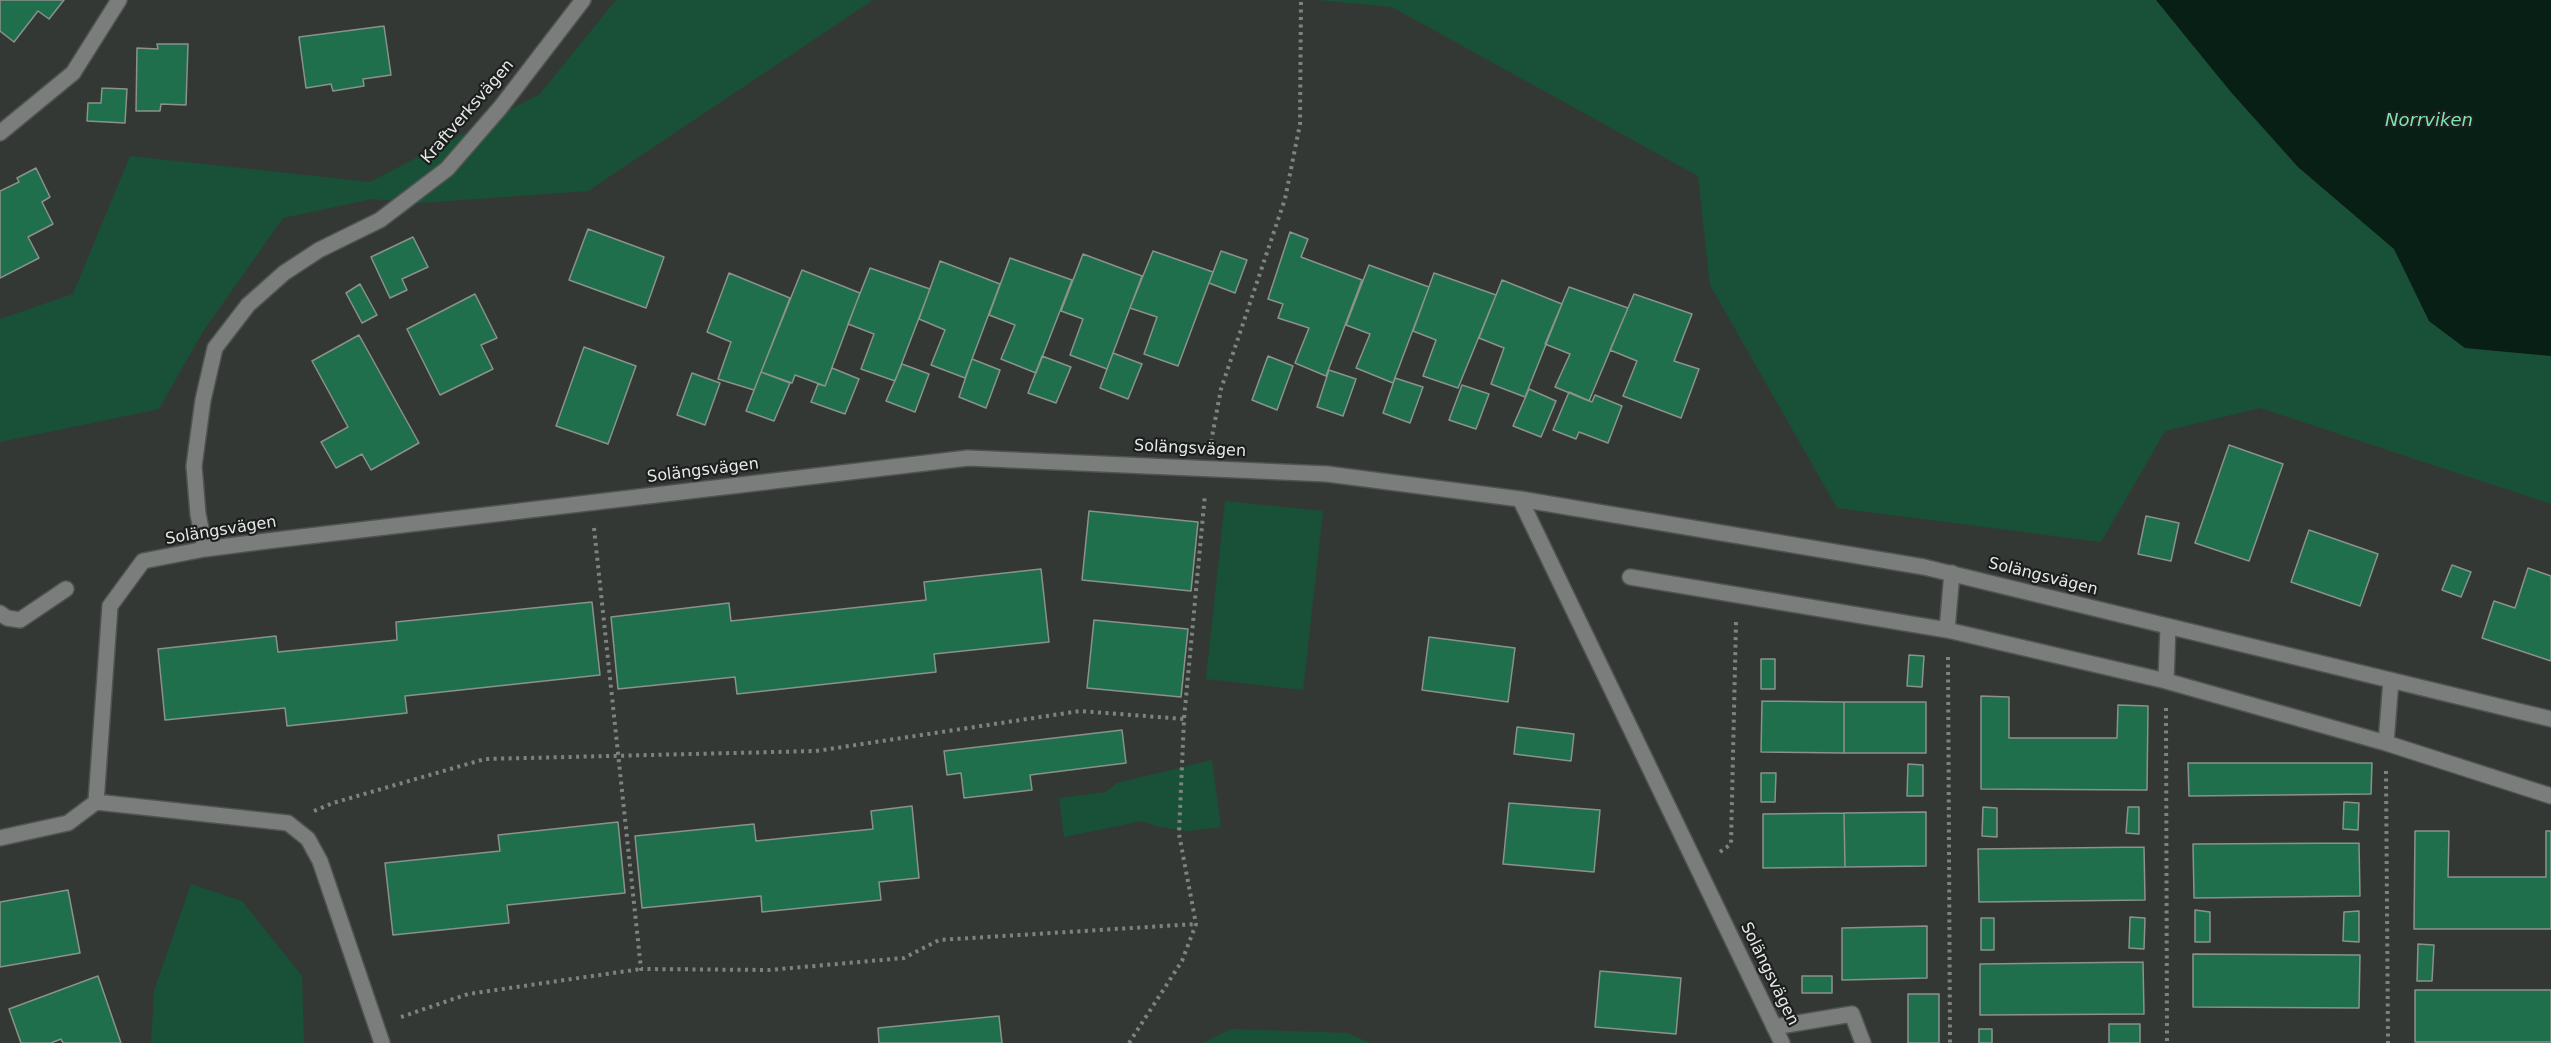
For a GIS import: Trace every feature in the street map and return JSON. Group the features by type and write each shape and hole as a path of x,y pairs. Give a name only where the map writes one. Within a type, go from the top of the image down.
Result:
{"street":[{"path":"0,133 73,73 119,0"},
{"name":"Kraftverksvägen","path":"205,549 198,514 194,466 215,348 248,305 284,273 319,250 380,220 447,169 500,108 584,0"},
{"name":"Solängsvägen","path":"96,802 110,606 143,561 205,549 968,458 1327,474 1520,499 1952,573 2551,719"},
{"name":"Solängsvägen","path":"1520,499 1782,1043"},
{"path":"1947,630 1952,573"},
{"path":"1630,578 1947,630 2166,681 2386,743 2551,796"},
{"path":"0,613 7,618 20,620 66,589"},
{"path":"2166,681 2168,626"},
{"path":"2386,743 2391,680"},
{"path":"0,838 68,823 96,802 288,823 308,839 320,861 382,1043"},
{"path":"1774,1027 1852,1014 1863,1043"}],"path":[{"path":"1129,1043 1182,961 1196,924 1179,834 1184,720 1207,468 1221,388 1285,199 1300,124 1301,0"},
{"path":"591,502 641,969"},
{"path":"1698,869 1731,844 1737,595"},
{"path":"1947,630 1950,1043"},
{"path":"2166,681 2167,1043"},
{"path":"288,823 333,803 485,759 816,751 1080,711 1184,720"},
{"path":"2386,743 2388,1043"},
{"path":"375,1027 468,994 641,969 769,970 904,958 939,940 1196,924"}],"green space":[{"path":"616,0 873,0 588,191 420,203 372,199 283,218 202,333 159,409 0,442 0,319 73,294 130,156 370,182 540,94"},
{"path":"1317,0 2156,0 2230,91 2298,167 2394,249 2429,321 2465,348 2551,356 2551,504 2260,408 2165,431 2101,542 1837,508 1710,285 1698,176 1392,7"},
{"path":"1225,501 1323,511 1303,690 1206,679"},
{"path":"1212,760 1221,827 1189,831 1159,827 1142,821 1064,837 1059,798 1106,792 1117,783"},
{"path":"191,884 242,901 302,976 304,1043 151,1043 154,991"},
{"path":"1231,1029 1347,1033 1370,1043 1203,1043"}],"water":[{"name":"Norrviken","path":"2156,0 2551,0 2551,356 2465,348 2429,321 2394,249 2298,167 2230,91"}],"building":[{"path":"0,0 64,0 49,19 38,11 14,42 0,31"},
{"path":"384,26 391,75 363,79 364,86 333,91 331,84 306,88 299,37"},
{"path":"157,44 188,44 186,105 161,104 160,111 136,111 137,48 158,49"},
{"path":"102,88 127,89 125,123 87,121 88,103 101,103"},
{"path":"36,168 50,197 42,202 53,224 28,237 39,258 0,278 0,191 19,182 17,178"},
{"path":"588,229 664,257 646,308 569,280"},
{"path":"1290,232 1308,239 1301,257 1362,280 1326,376 1295,363 1309,328 1278,318 1283,304 1268,299"},
{"path":"413,237 428,267 402,279 407,290 390,298 371,257"},
{"path":"1153,251 1213,272 1178,366 1144,354 1157,317 1130,308"},
{"path":"1221,251 1247,260 1235,293 1209,283"},
{"path":"1083,254 1142,276 1107,369 1070,355 1083,319 1061,311"},
{"path":"1010,258 1072,280 1036,373 1001,359 1015,325 989,315"},
{"path":"940,261 1000,284 965,378 931,365 945,330 919,319"},
{"path":"1369,265 1429,287 1393,383 1356,368 1370,334 1346,325"},
{"path":"870,268 930,289 895,381 861,369 874,334 848,324"},
{"path":"802,270 860,293 825,386 795,375 792,383 761,372"},
{"path":"729,273 790,298 754,390 718,379 731,342 707,332"},
{"path":"1434,273 1496,295 1458,388 1423,376 1436,340 1413,331"},
{"path":"1502,280 1562,304 1525,397 1491,384 1504,348 1479,338"},
{"path":"360,284 377,315 362,323 346,293"},
{"path":"1569,287 1628,308 1589,401 1555,387 1570,354 1545,344"},
{"path":"475,294 497,338 481,345 493,369 440,395 407,329"},
{"path":"1634,294 1692,314 1674,361 1699,369 1681,418 1623,396 1637,361 1610,350"},
{"path":"359,335 419,443 371,470 362,454 336,468 321,442 348,427 312,361"},
{"path":"584,347 636,366 608,444 556,426"},
{"path":"1113,353 1142,364 1128,399 1100,388"},
{"path":"1042,356 1071,367 1056,403 1028,393"},
{"path":"1268,356 1293,366 1277,410 1252,400"},
{"path":"972,359 1000,370 986,408 959,397"},
{"path":"902,364 929,374 915,412 886,401"},
{"path":"832,368 859,379 845,414 811,402 818,384 825,386"},
{"path":"1329,370 1356,379 1343,416 1317,407"},
{"path":"761,372 790,383 774,421 746,411"},
{"path":"692,373 720,383 705,425 677,415"},
{"path":"1395,378 1423,387 1410,423 1383,413"},
{"path":"1462,385 1489,394 1476,429 1449,420"},
{"path":"1529,389 1556,401 1541,437 1513,426"},
{"path":"1569,392 1592,402 1595,395 1622,406 1608,443 1579,432 1576,439 1553,430"},
{"path":"2229,445 2283,464 2249,561 2195,543"},
{"path":"1089,511 1198,522 1191,591 1082,580"},
{"path":"2146,516 2179,523 2171,561 2138,554"},
{"path":"2309,530 2378,554 2360,606 2291,582"},
{"path":"2452,565 2471,572 2461,597 2442,590"},
{"path":"2528,568 2551,576 2551,661 2482,638 2494,601 2515,608"},
{"path":"1041,569 1049,642 934,654 936,672 737,694 735,677 618,689 611,617 729,603 731,621 926,600 924,582"},
{"path":"592,602 600,675 405,696 407,713 287,726 285,708 165,720 158,649 276,636 278,652 397,640 396,622"},
{"path":"1094,620 1188,629 1181,697 1087,688"},
{"path":"1429,637 1515,648 1508,702 1422,690"},
{"path":"1909,655 1924,656 1922,687 1907,686"},
{"path":"1761,659 1775,659 1775,689 1761,689"},
{"path":"1981,696 2009,697 2009,738 2117,738 2118,705 2148,706 2147,790 1981,789"},
{"path":"1762,701 1844,702 1844,753 1761,752"},
{"path":"1844,702 1926,702 1926,753 1844,753"},
{"path":"1517,727 1574,734 1571,761 1514,754"},
{"path":"1122,730 1126,763 1030,775 1032,790 964,798 961,773 947,775 944,751"},
{"path":"2188,763 2372,763 2371,794 2189,796"},
{"path":"1908,764 1923,765 1923,796 1907,796"},
{"path":"1761,773 1776,773 1775,802 1761,802"},
{"path":"2344,802 2359,803 2358,830 2343,829"},
{"path":"1509,803 1600,810 1594,872 1503,864"},
{"path":"912,806 919,878 879,882 881,900 762,912 761,896 642,908 635,836 754,824 756,841 873,829 871,811"},
{"path":"1983,807 1997,808 1997,837 1982,836"},
{"path":"2128,807 2139,807 2139,834 2126,833"},
{"path":"1926,812 1926,866 1845,867 1844,813"},
{"path":"1844,813 1845,867 1763,868 1763,814"},
{"path":"618,822 625,893 507,905 509,923 393,935 385,863 500,851 498,835"},
{"path":"2415,831 2449,831 2448,877 2546,877 2546,831 2551,831 2551,929 2414,929"},
{"path":"2359,843 2360,896 2194,898 2193,844"},
{"path":"2144,847 2145,900 1979,902 1978,849"},
{"path":"68,890 80,953 0,967 0,902"},
{"path":"2195,910 2210,912 2210,942 2195,942"},
{"path":"2359,911 2359,942 2343,941 2344,912"},
{"path":"2130,917 2145,918 2144,949 2129,948"},
{"path":"1981,918 1994,918 1994,950 1981,950"},
{"path":"1927,926 1927,978 1842,980 1842,928"},
{"path":"2418,944 2434,945 2432,981 2417,981"},
{"path":"2193,954 2360,955 2359,1008 2193,1007"},
{"path":"2143,962 2144,1014 1980,1015 1980,964"},
{"path":"1600,971 1681,978 1676,1034 1595,1027"},
{"path":"98,976 121,1043 63,1043 61,1039 51,1043 21,1043 9,1009"},
{"path":"1802,976 1832,976 1832,993 1802,993"},
{"path":"2415,990 2551,990 2551,1042 2415,1042"},
{"path":"1908,994 1939,994 1939,1043 1908,1043"},
{"path":"999,1016 1002,1043 879,1043 878,1028"},
{"path":"2109,1024 2140,1024 2140,1043 2109,1043"},
{"path":"1979,1029 1992,1029 1992,1043 1979,1043"}]}
